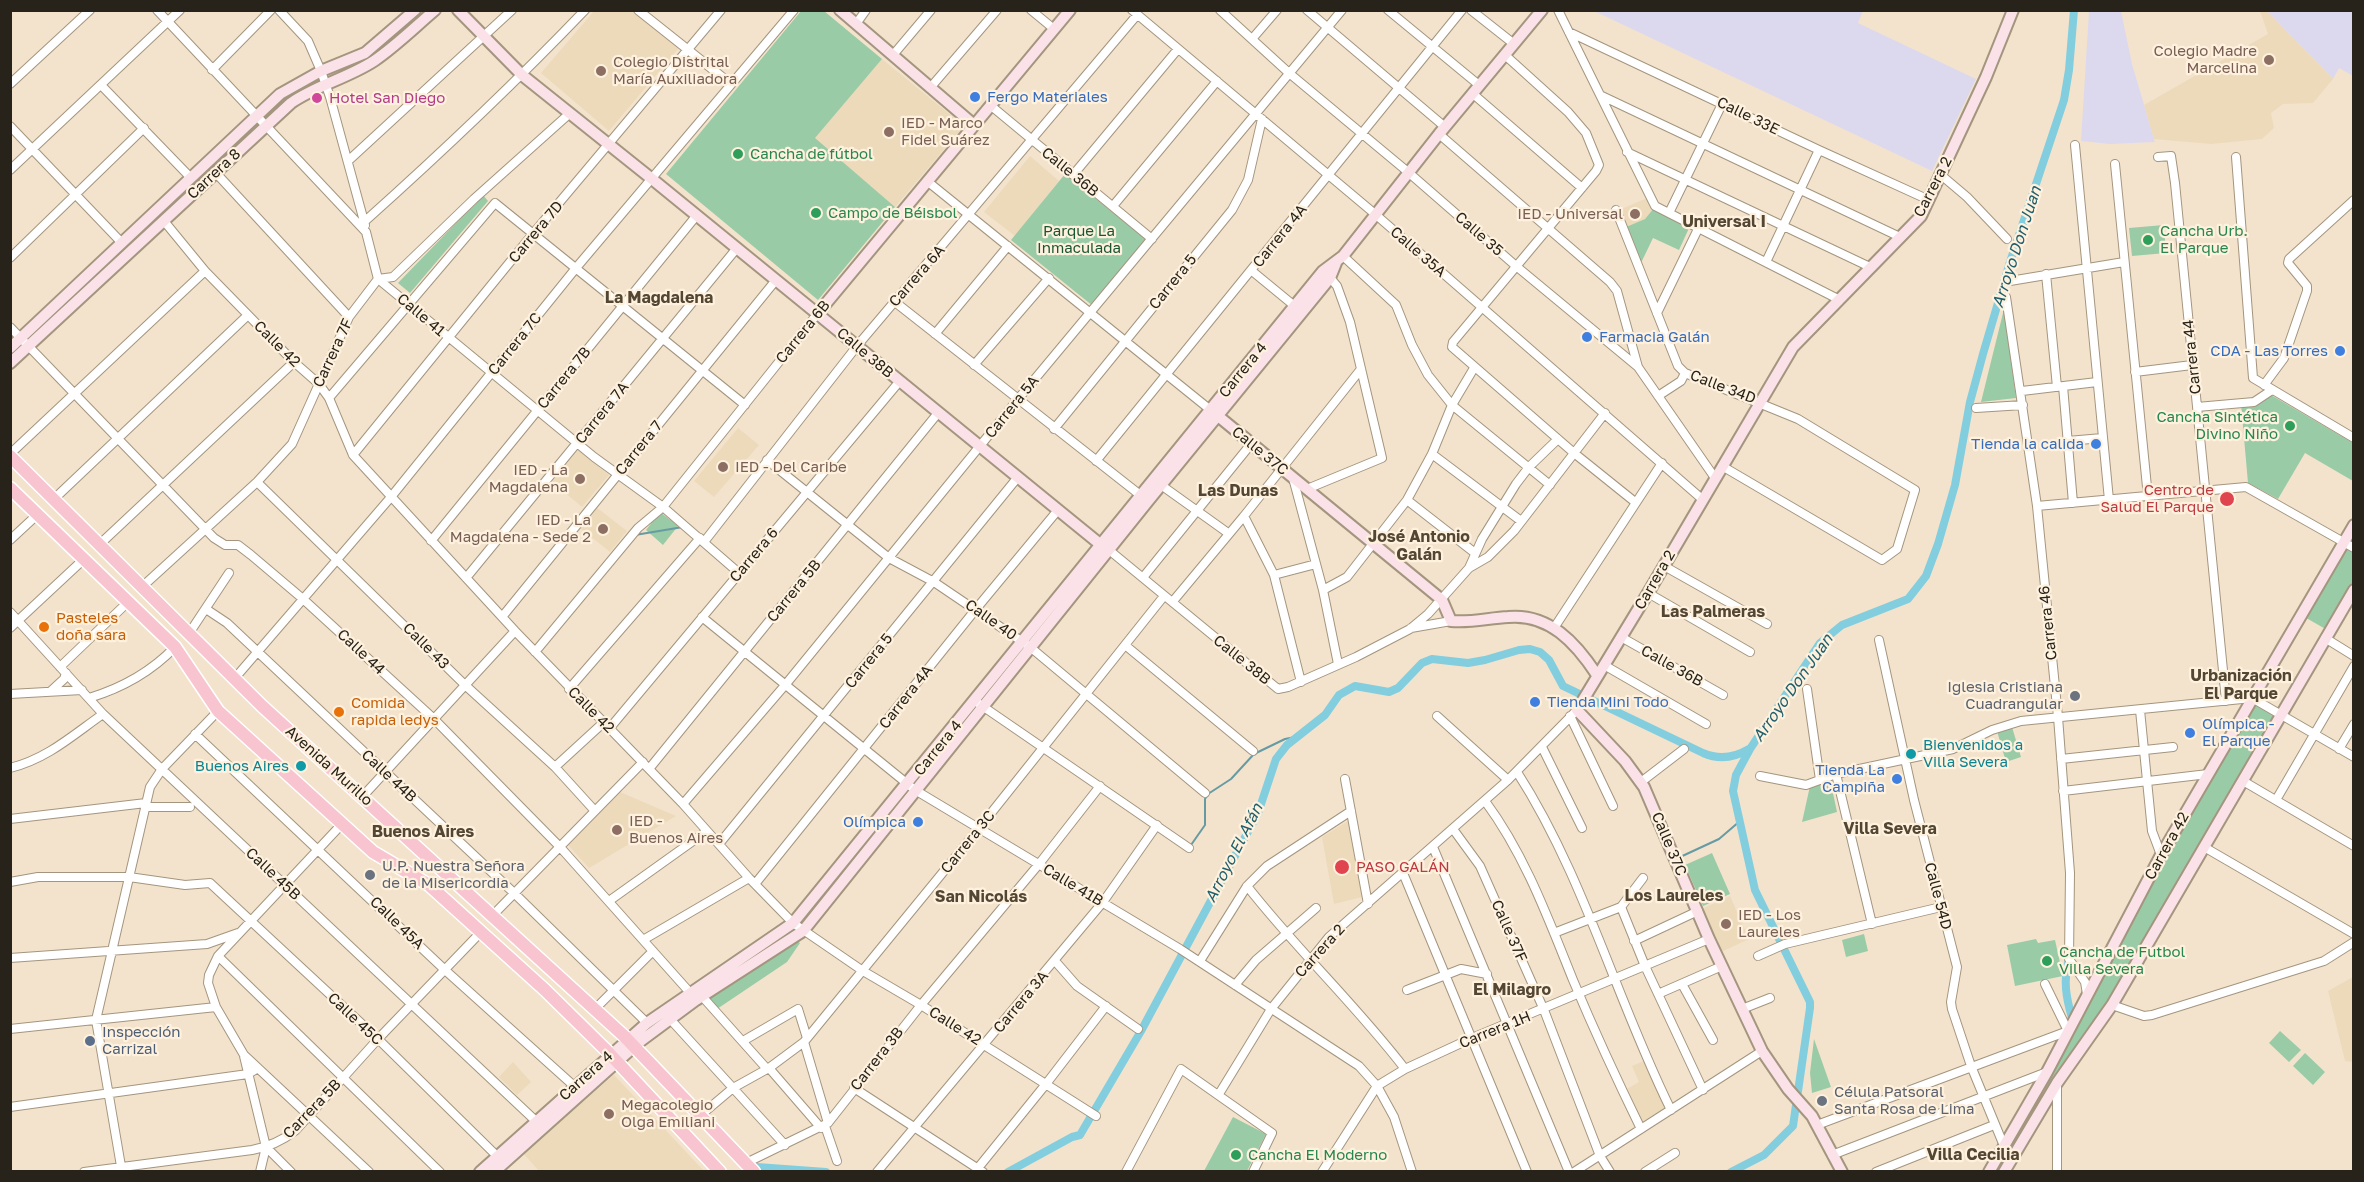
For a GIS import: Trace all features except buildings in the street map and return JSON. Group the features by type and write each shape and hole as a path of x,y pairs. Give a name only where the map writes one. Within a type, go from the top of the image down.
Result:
{"main road":[{"name":"Avenida Murillo","path":"10,455 262,706 631,1042 750,1167"},
{"path":"10,488 175,647 218,711 373,852 429,885 545,990 613,1058 720,1172"}],"street":[{"path":"10,84 90,10"},
{"path":"157,10 366,232"},
{"path":"10,170 180,10"},
{"path":"212,69 272,10"},
{"path":"279,10 308,41 321,71 348,161 378,279"},
{"name":"Carrera 8","path":"10,363 25,342 121,242 256,115 288,88 364,53 415,10"},
{"name":"Carrera 8","path":"10,348 25,342 164,221 291,103 325,83 354,72 374,61 435,10"},
{"name":"Calle 38B","path":"458,10 522,75 569,114 818,313 899,382 1278,689 1301,682"},
{"path":"348,161 512,10"},
{"path":"364,222 522,75 585,10"},
{"path":"638,10 650,14 731,84"},
{"name":"Carrera 7D","path":"352,455 532,235 721,10"},
{"name":"Carrera 7C","path":"235,678 391,496 576,268 794,10"},
{"path":"840,10 973,124"},
{"path":"856,24 866,10"},
{"path":"893,55 931,10"},
{"path":"930,88 997,10"},
{"path":"1031,10 1054,29"},
{"name":"Carrera 6B","path":"535,652 638,528 663,507 818,313 1070,10"},
{"name":"Calle 35","path":"1220,10 1289,73 1638,367 1715,478"},
{"path":"1252,39 1277,10"},
{"path":"1307,10 1399,89 1617,291 1638,367"},
{"name":"Carrera 5A","path":"683,804 786,684 1152,239 1259,117 1289,73 1342,10"},
{"path":"1388,10 1433,48 1582,188"},
{"name":"Carrera 4A","path":"1096,461 1462,10"},
{"path":"1471,10 1514,44"},
{"name":"Carrera 4","path":"480,1172 501,1159 631,1042 647,1023 803,931 912,787 1442,130 1542,10"},
{"path":"1558,10 1602,96 1648,196 1655,206 1838,299"},
{"name":"Carrera 2","path":"1219,1095 1271,1009 1329,937 1508,780 1573,713 1648,593 1792,346 1916,223 1941,175 2013,10"},
{"name":"Calle 35A","path":"1134,13 1374,214 1702,499"},
{"name":"Carrera 6A","path":"569,689 702,540 857,346 1032,141 1134,13"},
{"name":"Calle 33E","path":"1568,31 1929,200"},
{"path":"1073,175 1178,49"},
{"path":"1505,55 1568,112 1586,133 1599,165 1453,342 1452,347 1574,453 1635,502"},
{"path":"1113,206 1217,81"},
{"path":"101,85 190,177"},
{"path":"1602,96 1900,237"},
{"path":"1670,213 1722,104"},
{"name":"Calle 36B","path":"990,105 1152,239"},
{"name":"Carrera 7F","path":"143,586 257,482 291,444 349,317 378,279 393,277 474,199 569,114"},
{"name":"Carrera 5","path":"1054,429 1232,210 1248,180 1259,117"},
{"path":"10,126 121,242"},
{"path":"10,258 144,128"},
{"path":"2075,145 2109,500"},
{"path":"1766,262 1819,150"},
{"path":"1627,152 1870,267"},
{"name":"Carrera 44","path":"2158,157 2171,156 2226,701"},
{"path":"2236,157 2253,378 2354,438"},
{"path":"2115,164 2148,497"},
{"path":"216,173 349,317"},
{"path":"1941,175 1967,197 2007,239"},
{"name":"Calle 37C","path":"927,181 1091,312 1442,600 1451,621"},
{"path":"2264,385 2284,358 2307,291 2307,286 2288,263 2289,259 2354,200"},
{"path":"329,399 495,203 746,405"},
{"name":"Calle 34D","path":"1616,210 1678,366 1685,373 1798,419 1915,490 1897,549 1882,560 1722,466"},
{"name":"Carrera 7B","path":"432,541 697,215"},
{"name":"Calle 42","path":"164,221 205,271 294,362 319,384 329,399 352,455 569,689 643,762 793,923 863,971 1096,1116"},
{"path":"1657,313 1698,229"},
{"path":"935,334 1008,246"},
{"name":"Carrera 7A","path":"466,578 737,248"},
{"path":"1340,259 1395,305 1428,375 1452,405 1550,485"},
{"path":"2010,280 2124,262"},
{"path":"10,455 205,271"},
{"path":"1252,271 1298,309"},
{"path":"1307,489 1382,458 1350,322 1337,286 1327,274"},
{"path":"2046,274 2068,441 2073,503"},
{"name":"Calle 41","path":"378,279 577,443 663,507 739,573"},
{"path":"974,365 1049,279"},
{"name":"Carrera 7","path":"502,617 776,280"},
{"name":"Carrera 46","path":"2006,297 2022,391 2037,506 2058,717 2070,873 2069,959 2091,981"},
{"path":"895,302 1144,498"},
{"path":"54,499 248,315"},
{"name":"Calle 44","path":"10,327 220,543 234,544 243,548 303,599 434,719 560,847 653,951 825,1126 837,1161"},
{"path":"100,544 294,362"},
{"path":"2135,372 2192,365"},
{"path":"1323,590 1347,577 1375,544 1407,500 1432,454 1452,405 1474,368"},
{"path":"1174,600 1361,369"},
{"path":"1658,396 1681,381 1685,373"},
{"name":"Carrera 6","path":"609,729 899,382"},
{"path":"2022,391 2097,382"},
{"path":"2197,407 2254,402 2272,390"},
{"path":"1976,408 2023,405"},
{"name":"Carrera 5B","path":"649,769 938,413"},
{"name":"Carrera 4","path":"1144,498 1161,485 1214,413"},
{"path":"1469,568 1488,557 1500,546 1605,413"},
{"path":"2068,441 2102,438"},
{"path":"1244,516 1274,575 1301,682 1356,657 1410,628 1442,600 1469,568 1475,553 1516,484 1529,467 1558,439"},
{"path":"1145,575 1251,444"},
{"path":"1432,454 1521,521"},
{"name":"Calle 40","path":"767,460 889,558 934,582 1026,645 1205,793"},
{"path":"1554,628 1662,463"},
{"name":"Carrera 5","path":"719,844 1018,477"},
{"path":"1293,478 1323,590 1338,664"},
{"name":"Calle 43","path":"257,482 465,685 555,767 595,811"},
{"path":"1161,485 1228,533"},
{"path":"2037,506 2246,486 2349,545"},
{"path":"1407,500 1475,553"},
{"name":"Carrera 4A","path":"643,940 752,881 864,750 1058,510"},
{"path":"10,540 38,514"},
{"name":"Carrera 42","path":"1989,1172 2088,996 2091,981 2208,774 2252,698 2349,545 2354,525"},
{"path":"10,628 84,559"},
{"path":"1274,575 1316,564"},
{"path":"1664,566 1767,624"},
{"path":"190,632 229,573"},
{"path":"2004,1172 2057,1083 2112,1005 2354,590"},
{"path":"1648,593 1750,651"},
{"name":"Carrera 3C","path":"701,1115 733,1088 768,1068 806,1040 1164,596"},
{"path":"51,691 64,679 63,670 128,602"},
{"name":"Calle 44B","path":"206,609 227,623 258,652 615,989 647,1023"},
{"name":"Calle 45B","path":"10,612 103,714 540,1124"},
{"path":"1410,628 1451,621 1530,616 1554,628 1581,652 1598,675"},
{"name":"Calle 41B","path":"702,617 912,787 1200,962 1359,1066 1377,1086 1394,1117 1411,1171"},
{"path":"363,796 515,631"},
{"name":"Calle 36B","path":"1621,638 1723,695"},
{"path":"2325,638 2354,656"},
{"name":"Calle 54D","path":"1879,640 1905,759 1957,967 1951,1002 1952,1009 1971,1066 2004,1146"},
{"path":"1125,645 1253,751"},
{"path":"89,698 129,682 161,661 175,647"},
{"path":"1604,665 1706,724"},
{"path":"2276,800 2354,666"},
{"path":"1807,689 1820,780"},
{"path":"10,694 82,690"},
{"path":"1760,776 1806,785 1836,774 1953,749 1992,730 2021,721 2252,698 2354,757"},
{"path":"979,704 1189,848"},
{"path":"2140,710 2152,831 2162,855"},
{"path":"122,1169 96,1020 150,787 162,769 218,711"},
{"path":"1573,713 1613,806"},
{"name":"Calle 37C","path":"1573,713 1625,761 1641,782 1709,939 1762,1052 1788,1089 1812,1116 1842,1172"},
{"path":"10,768 49,753 103,714"},
{"path":"1437,716 1508,780"},
{"path":"555,767 603,723"},
{"path":"2339,749 2354,724"},
{"name":"Calle 45A","path":"195,734 319,848 445,970 574,1086"},
{"path":"1542,747 1582,828"},
{"path":"2061,759 2174,747"},
{"path":"1641,782 1684,749"},
{"path":"493,915 643,762"},
{"path":"1516,772 1558,843 1646,1058 1671,1110"},
{"path":"1836,774 1872,924"},
{"path":"2063,790 2208,774"},
{"path":"1345,779 1368,904"},
{"path":"2242,781 2354,846"},
{"name":"Carrera 3B","path":"750,1167 785,1145 825,1126 1100,786"},
{"name":"Carrera 4","path":"631,1042 670,1019 696,994 793,923 912,787"},
{"path":"1485,801 1506,829 1515,846 1641,1130"},
{"path":"10,819 146,805 190,807"},
{"path":"1200,962 1247,886 1268,866 1351,811"},
{"path":"342,824 218,956 209,975 208,983 216,1007 244,1055 369,1172"},
{"name":"Carrera 3A","path":"877,1172 1055,961 1102,902 1157,825"},
{"name":"Calle 37F","path":"1453,829 1480,866 1545,1010 1600,1156 1610,1172"},
{"path":"609,901 707,831"},
{"path":"1433,846 1569,1172"},
{"path":"2204,847 2354,934"},
{"path":"1403,873 1527,1172"},
{"path":"10,882 38,877 129,877"},
{"name":"Calle 45C","path":"129,877 168,883 210,883 378,1039 501,1159"},
{"path":"1554,933 1621,907 1643,878"},
{"path":"1247,886 1310,960 1357,1010 1405,1069"},
{"path":"1621,907 1645,966 1703,1090"},
{"path":"1235,985 1256,960 1316,908"},
{"path":"1758,956 1785,944 1941,908"},
{"path":"1634,940 1698,911"},
{"path":"10,958 207,944 241,932"},
{"name":"Carrera 5B","path":"84,1172 122,1169 266,1147 290,1135 481,932"},
{"name":"Carrera 1H","path":"1322,1172 1377,1086 1405,1069 1472,1038 1545,1010 1579,993 1709,939"},
{"path":"2112,1005 2144,1016 2152,1015 2324,961 2354,942"},
{"path":"595,1009 653,951"},
{"path":"218,956 440,1172"},
{"path":"1055,961 1077,986 1138,1029"},
{"path":"1658,994 1722,966"},
{"path":"1407,990 1461,969 1487,974"},
{"path":"1682,984 1713,1040"},
{"path":"1817,1125 1971,1066 2068,1032 2045,984"},
{"path":"1742,1010 1770,998"},
{"path":"854,1088 980,1169 1106,1006"},
{"path":"10,1029 216,1007"},
{"path":"743,1041 798,1009 825,1126"},
{"path":"670,1019 785,1145"},
{"path":"1574,1172 1762,1052"},
{"path":"244,1055 266,1147 260,1172"},
{"name":"Carrera 4","path":"540,1124 574,1086 613,1058"},
{"path":"10,1107 248,1074 258,1068"},
{"path":"1128,1171 1181,1069 1272,1133 1253,1172"},
{"path":"1832,1155 2047,1072"},
{"path":"2057,1083 2057,1172"},
{"path":"1876,1172 1995,1125"},
{"path":"266,1147 291,1172"},
{"path":"1645,1172 1675,1153"},
{"name":"Carrera 4","path":"494,1172 501,1159"}],"shaded area":[{"name":"Colegio Distrital María Auxiliadora","path":"594,11 633,11 679,48 609,131 541,73"},
{"path":"1594,11 1863,11 1858,23 1976,79 1932,171"},
{"path":"2089,11 2121,11 2132,64 2155,142 2110,144 2081,141"},
{"name":"Colegio Madre Marcelina","path":"2260,11 2267,11 2333,79 2313,103 2283,104 2271,113 2274,128 2262,139 2211,144 2154,139 2144,105 2268,34"},
{"path":"2267,11 2353,11 2353,76 2339,68 2333,79"},
{"name":"IED - Marco Fidel Suárez","path":"882,59 964,126 895,207 814,138"},
{"path":"1030,156 1059,181 1015,236 984,212"},
{"name":"IED - Universal","path":"1647,198 1654,208 1645,219 1626,227 1619,210"},
{"name":"IED - Del Caribe","path":"738,428 759,445 714,497 694,481"},
{"name":"IED - La Magdalena","path":"578,450 609,475 582,507 552,482"},
{"name":"IED - La Magdalena - Sede 2","path":"596,507 627,531 610,552 580,528"},
{"name":"IED - Buenos Aires","path":"620,792 676,816 589,868 568,845"},
{"name":"PASO GALÁN","path":"1348,821 1362,897 1334,904 1322,837"},
{"name":"IED - Los Laureles","path":"1730,896 1749,939 1721,952 1702,909"},
{"path":"2353,977 2353,1062 2345,1061 2328,991"},
{"path":"1646,1060 1666,1107 1642,1122 1627,1089 1639,1082 1632,1066"},
{"path":"513,1062 531,1082 517,1095 499,1077"},
{"name":"Megacolegio Olga Emiliani","path":"614,1075 704,1171 539,1171 523,1153"}],"green space":[{"path":"801,11 824,11 882,59 815,138 895,207 818,300 666,174"},
{"name":"Parque La Inmaculada","path":"1065,174 1147,240 1093,306 1011,240"},
{"path":"483,195 488,201 410,293 398,283"},
{"path":"1654,208 1690,226 1679,250 1653,238 1641,263 1626,227 1645,219"},
{"name":"Cancha Urb. El Parque","path":"2164,225 2166,253 2132,256 2129,228"},
{"path":"2004,309 2016,398 1981,402"},
{"path":"2271,395 2353,443 2353,481 2305,453 2278,499 2248,483 2241,404 2258,404"},
{"path":"660,512 678,526 663,545 646,530"},
{"path":"2344,542 2353,548 2353,590 2329,631 2301,615"},
{"path":"2252,698 2280,714 2138,957 2076,1051 2042,1096 2089,993"},
{"path":"2012,727 2021,757 2006,762 1997,731"},
{"path":"1830,779 1837,812 1802,822 1810,786"},
{"path":"1712,853 1730,894 1703,906 1685,865"},
{"path":"1864,934 1868,951 1846,957 1842,940"},
{"path":"2036,939 2038,943 2055,940 2063,976 2015,986 2007,945"},
{"path":"796,940 800,943 787,962 717,1009 709,999"},
{"path":"2280,1031 2301,1050 2289,1062 2269,1043"},
{"path":"1814,1039 1831,1087 1812,1093 1810,1073"},
{"path":"2305,1053 2325,1072 2313,1085 2293,1066"},
{"name":"Cancha El Moderno","path":"1233,1117 1266,1134 1247,1171 1204,1171"}],"waterway":[{"name":"Arroyo Don Juan","path":"1731,1172 1764,1155 1793,1126 1810,1008 1810,1002 1755,890 1733,791 1736,775 1750,749 1820,643 1842,625 1908,599 1926,576 1955,485 1970,402 1983,354 2010,262 2064,100 2074,10"},
{"path":"635,535 683,527"},
{"name":"Arroyo El Afán","path":"1008,1172 1072,1137 1080,1135 1141,1031 1258,813 1276,759 1287,745 1325,715 1339,695 1355,686 1389,692 1398,688 1422,663 1432,659 1468,663 1530,649 1540,652 1549,660 1563,686 1703,753 1715,757 1726,757 1749,749"},
{"path":"1191,845 1205,825 1205,799 1208,794 1231,779 1254,754 1285,739 1300,736"},
{"path":"1678,858 1719,839 1740,821"},
{"path":"2069,959 2066,989 2072,1018"},
{"name":"Arroyo El Afán","path":"757,1167 826,1172"}],"place":[{"name":"Colegio Madre Marcelina","path":"2269,60"},
{"name":"Colegio Distrital María Auxiliadora","path":"601,71"},
{"name":"Fergo Materiales","path":"975,97"},
{"name":"Hotel San Diego","path":"317,98"},
{"name":"IED - Marco Fidel Suárez","path":"889,132"},
{"name":"Cancha de fútbol","path":"738,154"},
{"name":"Campo de Béisbol","path":"816,213"},
{"name":"IED - Universal","path":"1635,214"},
{"name":"Cancha Urb. El Parque","path":"2148,240"},
{"name":"Farmacia Galán","path":"1587,337"},
{"name":"CDA - Las Torres","path":"2340,351"},
{"name":"Cancha Sintética Divino Niño","path":"2290,426"},
{"name":"Tienda la calida","path":"2096,444"},
{"name":"IED - Del Caribe","path":"723,467"},
{"name":"IED - La Magdalena","path":"580,479"},
{"name":"Centro de Salud El Parque","path":"2227,499"},
{"name":"IED - La Magdalena - Sede 2","path":"603,529"},
{"name":"Pasteles doña sara","path":"44,627"},
{"name":"Iglesia Cristiana Cuadrangular","path":"2075,696"},
{"name":"Tienda Mini Todo","path":"1535,702"},
{"name":"Comida rapida ledys","path":"339,712"},
{"name":"Olímpica - El Parque","path":"2190,733"},
{"name":"Bienvenidos a Villa Severa","path":"1911,754"},
{"name":"Buenos Aires","path":"301,766"},
{"name":"Tienda La Campiña","path":"1897,779"},
{"name":"Olímpica","path":"918,822"},
{"name":"IED - Buenos Aires","path":"617,830"},
{"name":"PASO GALÁN","path":"1342,867"},
{"name":"U.P. Nuestra Señora de la Misericordia","path":"370,875"},
{"name":"IED - Los Laureles","path":"1726,924"},
{"name":"Cancha de Futbol Villa Severa","path":"2047,961"},
{"name":"Inspección Carrizal","path":"90,1041"},
{"name":"Célula Patsoral Santa Rosa de Lima","path":"1822,1101"},
{"name":"Megacolegio Olga Emiliani","path":"609,1114"},
{"name":"Cancha El Moderno","path":"1236,1155"}],"district":[{"name":"Universal I","path":"1724,222"},
{"name":"La Magdalena","path":"659,298"},
{"name":"Las Dunas","path":"1238,491"},
{"name":"José Antonio Galán","path":"1419,546"},
{"name":"Las Palmeras","path":"1713,612"},
{"name":"Urbanización El Parque","path":"2241,685"},
{"name":"Villa Severa","path":"1890,829"},
{"name":"Buenos Aires","path":"423,832"},
{"name":"Los Laureles","path":"1674,896"},
{"name":"San Nicolás","path":"981,897"},
{"name":"El Milagro","path":"1512,990"},
{"name":"Villa Cecilia","path":"1973,1155"}]}
